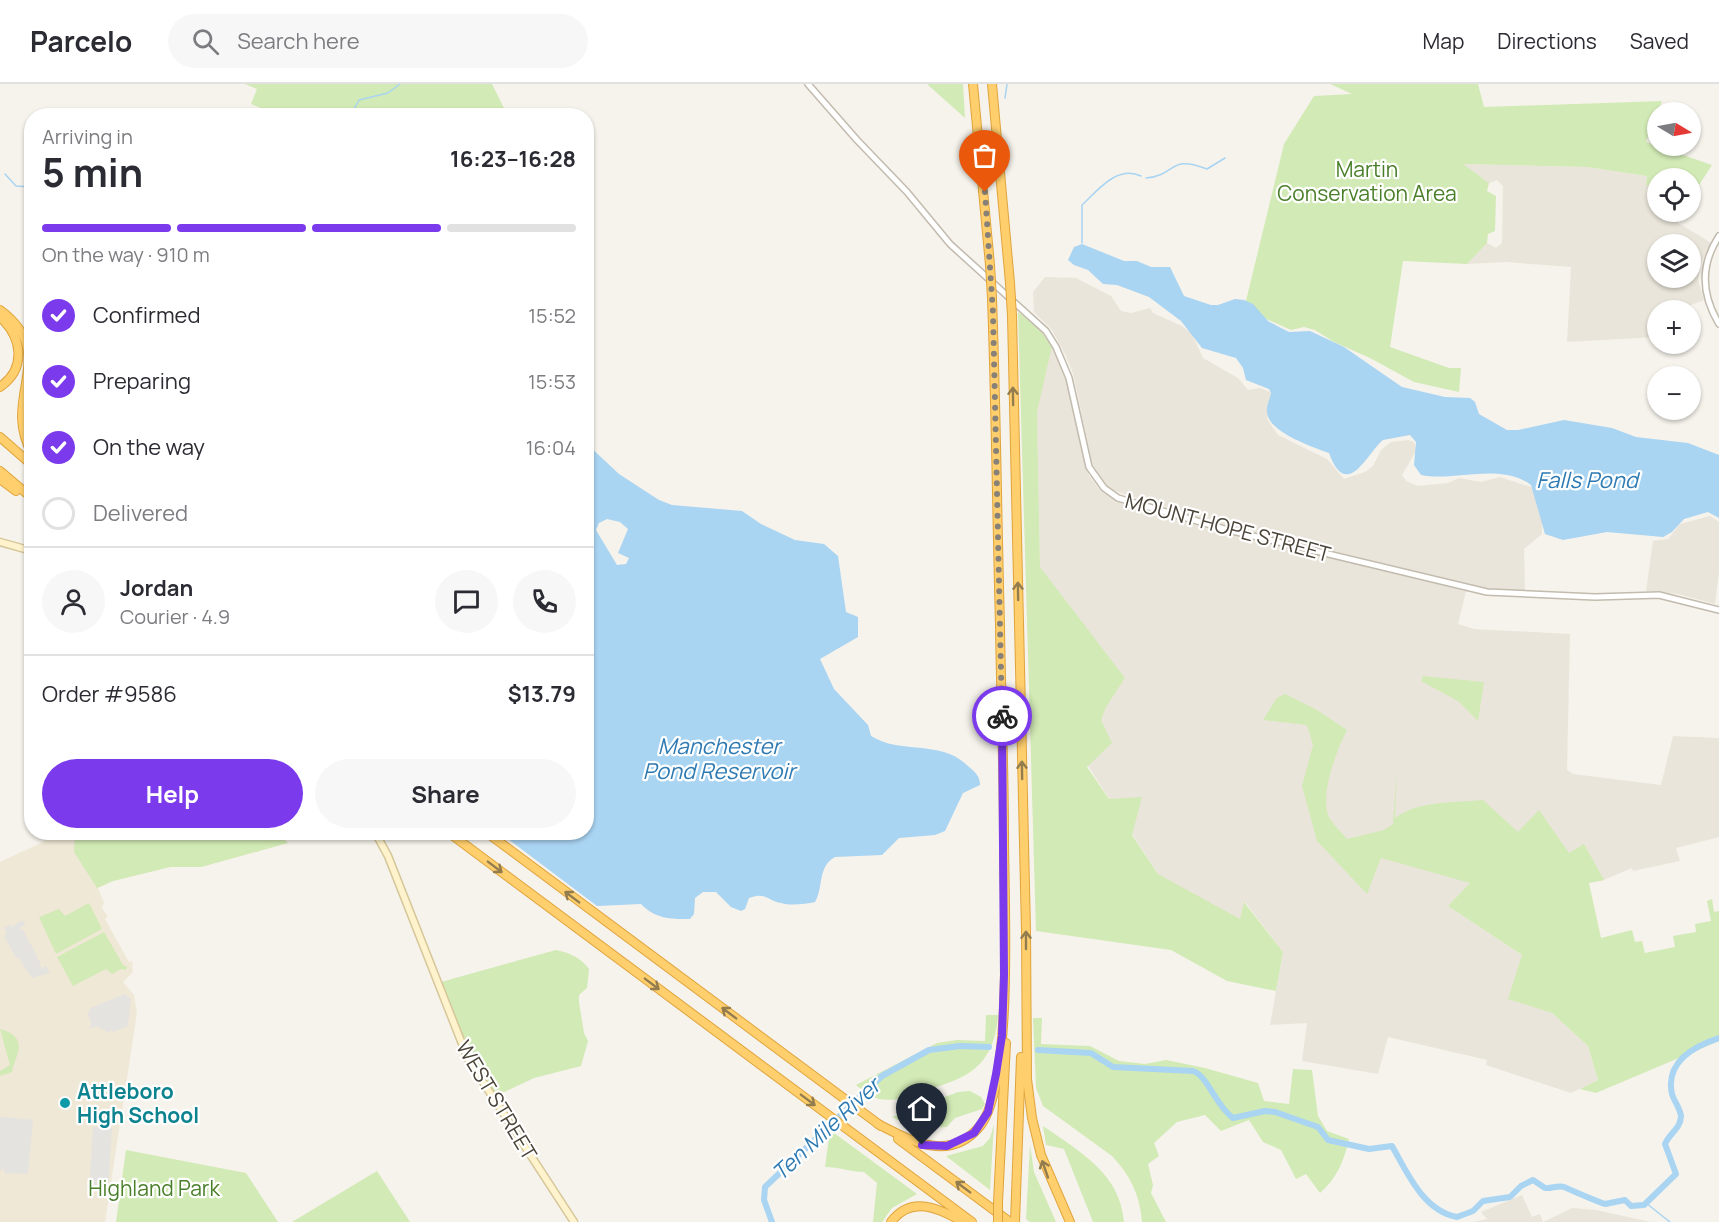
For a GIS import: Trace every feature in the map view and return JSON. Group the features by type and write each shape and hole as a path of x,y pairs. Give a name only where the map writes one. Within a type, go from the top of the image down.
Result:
{"highway":[{"path":"973,84 992,298 1004,826 1006,997 998,1222"},
{"path":"992,84 1010,283 1025,998 1015,1218"},
{"path":"0,310 18,327 24,340"},
{"path":"0,317 16,336 19,353 15,372 0,387"},
{"path":"24,384 18,417 24,440"},
{"path":"0,437 24,458"},
{"path":"0,471 24,493"},
{"path":"0,479 24,495"},
{"path":"459,840 972,1222"},
{"path":"497,840 1010,1222"},
{"path":"878,1124 912,1142 932,1147 956,1143 974,1133 984,1121 990,1107 1005,1020"},
{"path":"1024,1020 1027,1079 1034,1130 1047,1173 1070,1222"},
{"path":"891,1222 904,1210 922,1205 940,1209 963,1222"}],"main road":[{"path":"0,542 24,549"},
{"name":"WEST STREET","path":"379,840 394,871 468,1059 574,1222"}],"street":[{"name":"MOUNT HOPE STREET","path":"808,84 856,141 908,192 950,244 1047,333 1056,347 1069,378 1089,466 1097,481 1110,493 1135,503 1228,530 1476,590 1595,597 1659,595 1719,610"},
{"path":"1719,236 1706,261 1705,275 1709,301 1719,324"}],"shaded area":[{"path":"1462,164 1587,167 1647,176 1647,222 1677,222 1696,234 1647,234 1647,288 1700,288 1704,300 1647,300 1647,338 1567,342 1571,267 1506,262 1467,264 1487,243 1496,248 1502,243 1503,186 1497,180 1489,183"},
{"path":"1701,237 1711,243 1701,263"},
{"path":"1045,277 1076,278 1111,296 1121,311 1131,313 1150,308 1153,313 1182,326 1192,334 1203,358 1238,378 1248,390 1260,388 1270,392 1272,396 1267,419 1278,435 1327,459 1344,479 1365,472 1373,466 1381,450 1391,442 1408,440 1414,442 1416,451 1402,475 1406,481 1418,486 1448,483 1459,478 1481,482 1500,477 1531,487 1535,490 1542,534 1524,549 1525,591 1487,589 1228,527 1112,490 1099,478 1092,463 1073,373 1065,354 1052,330 1034,312 1033,292"},
{"path":"1035,324 1052,346 1064,371 1088,474 1100,490 1113,499 1226,534 1466,591 1458,624 1474,629 1570,634 1567,770 1573,774 1661,785 1673,736 1719,738 1719,837 1676,848 1680,861 1633,871 1632,868 1604,880 1589,883 1486,867 1448,906 1522,955 1552,1013 1588,1046 1598,1080 1571,1093 1486,1065 1487,1060 1388,1037 1378,1074 1302,1061 1307,1023 1270,1025 1283,952 1245,902 1238,928 1182,911 1048,704 1061,596 1040,567"},
{"path":"1710,516 1719,522 1719,572 1715,604 1678,594 1646,591 1653,541 1668,539 1680,524"},
{"path":"44,840 285,840 288,843 201,867 170,867 113,881 98,888 104,903 102,908 108,917 105,919 129,962 132,961 133,972 123,982 134,995 137,1013 105,1222 0,1222 0,862"},
{"path":"22,920 26,927 22,926 20,930 23,930 38,958 36,960 39,960 41,969 46,966 50,973 32,978 18,957 16,958 4,936 7,934 4,928 10,925 12,927"},
{"path":"124,994 131,999 128,1026 113,1032 110,1030 109,1033 97,1026 90,1029 91,1023 87,1012 90,1012 89,1009"},
{"path":"0,1117 16,1118 17,1121 19,1118 33,1120 28,1174 4,1173 4,1168 0,1171"},
{"path":"93,1127 112,1128 108,1192 89,1191"},
{"path":"1522,1195 1532,1217 1540,1214 1543,1222 1473,1222 1487,1219 1481,1212"},
{"path":"1572,1208 1596,1210 1651,1222 1543,1222"}],"green space":[{"path":"245,84 492,84 504,108 261,108 251,104 257,89"},
{"path":"927,84 963,84 965,118"},
{"name":"Martin Conservation Area","path":"1330,84 1478,84 1484,107 1662,101 1647,102 1647,156 1686,156 1712,165 1701,182 1701,168 1647,168 1647,176 1587,167 1463,164 1489,183 1487,191 1496,196 1495,231 1488,234 1487,243 1467,264 1403,261 1390,347 1449,368 1461,368 1459,392 1414,382 1315,330 1304,327 1291,330 1244,309 1284,144 1314,96 1352,94"},
{"path":"1018,312 1035,324 1052,346 1037,412 1040,567 1125,678 1106,707 1101,720 1112,743 1087,767 1109,799 1142,797 1132,835 1158,874 1240,919 1244,902 1283,952 1276,991 1227,981 1171,950 1036,931"},
{"path":"1423,676 1484,682 1478,721 1458,701 1421,681"},
{"path":"1285,694 1317,710 1347,730 1330,773 1326,808 1329,817 1347,839 1384,830 1393,824 1397,769 1395,818 1404,812 1426,805 1483,800 1518,832 1539,810 1569,853 1584,844 1604,880 1589,883 1601,938 1632,930 1635,942 1642,941 1645,953 1675,947 1673,936 1696,932 1695,924 1711,921 1707,901 1712,899 1714,912 1719,911 1719,1041 1596,1093 1580,1089 1598,1080 1588,1046 1552,1013 1508,999 1522,955 1448,906 1470,883 1381,858 1367,894 1317,841 1302,786 1313,745 1307,725 1263,720 1277,698"},
{"path":"75,840 285,840 288,843 201,867 170,867 113,881 97,888 74,852"},
{"path":"89,903 102,929 56,954 39,917 59,909 65,916"},
{"path":"104,932 123,965 127,967 126,970 121,969 112,974 106,969 73,986 57,957"},
{"path":"556,950 574,956 589,969 587,988 579,995 584,1033 588,1041 581,1066 534,1078 496,1096 472,1061 441,982"},
{"path":"986,1015 998,1015 994,1037 988,1053 978,1066 966,1075 934,1088 891,1100 875,1098 856,1085 937,1043 957,1040 985,1041"},
{"path":"1033,1018 1042,1018 1041,1044 1090,1046 1119,1061 1145,1064 1166,1060 1205,1068 1258,1083 1264,1101 1289,1104 1293,1069 1312,1070 1318,1116 1327,1131 1349,1139 1339,1169 1320,1193 1306,1174 1296,1179 1281,1150 1263,1142 1249,1120 1221,1131 1205,1115 1177,1122 1154,1143 1159,1156 1148,1164 1153,1185 1151,1193 1166,1222 1142,1222 1136,1194 1129,1178 1118,1163 1112,1156 1043,1106 1036,1088"},
{"path":"0,1029 16,1037 19,1048 12,1072 0,1076 0,1071 10,1065"},
{"path":"970,1091 981,1097 985,1104 982,1109 955,1118 947,1127 918,1126 892,1117 958,1092"},
{"path":"994,1124 990,1190 946,1156 983,1146 990,1138"},
{"path":"1043,1126 1096,1165 1115,1190 1124,1222 1093,1222 1064,1149 1046,1145"},
{"path":"830,1130 917,1194 892,1208 882,1222 873,1222 877,1183 864,1172 825,1167"},
{"path":"1030,1145 1034,1172 1056,1222 1030,1222 1026,1219"},
{"name":"Highland Park","path":"126,1150 246,1173 278,1222 116,1222"},
{"path":"377,1171 410,1222 292,1222"}],"water":[{"name":"Falls Pond","path":"1082,244 1124,261 1137,261 1151,267 1170,267 1184,296 1211,305 1235,299 1253,304 1268,321 1289,332 1310,331 1344,347 1402,387 1445,397 1470,398 1475,402 1479,414 1507,430 1518,430 1564,420 1612,428 1636,437 1688,443 1719,455 1719,518 1708,512 1684,519 1672,532 1663,537 1607,532 1563,540 1545,534 1531,485 1519,478 1506,475 1421,475 1414,465 1416,442 1410,435 1383,440 1357,470 1350,474 1343,473 1336,467 1329,453 1292,438 1275,426 1267,412 1271,393 1269,389 1246,380 1243,368 1236,358 1202,348 1181,321 1149,297 1117,285 1103,284 1088,270 1068,260 1074,247"},
{"name":"Manchester Pond Reservoir","path":"594,451 619,474 659,500 672,505 742,511 761,524 795,540 824,544 838,556 846,612 858,617 858,637 820,659 834,689 868,725 871,736 895,745 946,753 968,766 977,774 980,782 980,785 963,793 945,831 935,835 899,838 882,855 835,857 829,861 823,872 815,902 789,904 776,902 763,896 755,896 749,898 745,909 741,911 731,907 716,892 703,892 695,898 694,914 690,919 663,917 652,913 641,904 597,906 509,840 594,840","holes":["607,519 620,522 628,529 618,553 629,558 626,564 617,565 596,530 599,523"]}],"waterway":[{"path":"354,108 359,100 388,93 400,84"},
{"path":"1005,98 1007,84"},
{"path":"1146,178 1164,173 1179,164 1207,169 1225,158"},
{"path":"1082,243 1082,205 1101,186 1116,176 1132,173 1141,176"},
{"path":"5,174 16,186 24,186"},
{"name":"Ten Mile River","path":"1038,1050 1091,1053 1113,1067 1193,1071 1203,1079 1221,1106 1233,1118 1265,1111 1275,1112 1318,1127 1328,1140 1369,1149 1392,1146 1425,1199 1445,1213 1457,1217 1473,1211 1483,1201 1510,1197 1521,1186 1533,1180 1545,1188 1564,1187 1605,1204 1625,1200 1631,1206 1644,1205 1676,1174 1665,1144 1679,1124 1681,1116 1672,1094 1671,1083 1677,1064 1691,1051 1719,1038"},
{"name":"Ten Mile River","path":"772,1222 764,1200 765,1187 882,1076 929,1050 960,1046 989,1047"},
{"path":"1646,1203 1670,1222"}],"way so far":[{"path":"985,192 993,313 1002,716"}],"place":[{"name":"Attleboro High School","path":"65,1103"}],"route":[{"path":"922,1145 947,1146 966,1139 984,1121 990,1107 1002,1036 1004,975 1002,716"}]}
